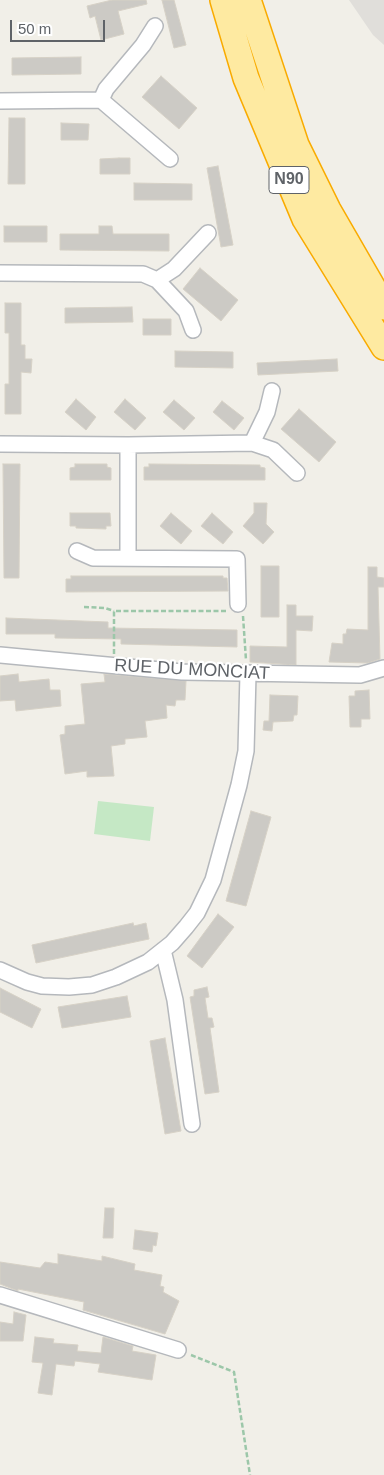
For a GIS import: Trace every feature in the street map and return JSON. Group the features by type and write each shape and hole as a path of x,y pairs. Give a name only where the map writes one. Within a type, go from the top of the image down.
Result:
{"highway":[{"name":"N90","path":"223,0 246,78 305,219 384,347"},
{"name":"N90","path":"248,0 296,146 328,210 384,307"},
{"path":"263,0 278,96"}],"street":[{"path":"101,100 106,89 143,46 155,26"},
{"path":"0,101 101,100 170,159"},
{"path":"157,280 174,269 208,233"},
{"path":"0,274 143,274 157,280 186,312 193,330"},
{"path":"252,443 267,412 272,391"},
{"path":"0,444 128,446 252,443 273,450 297,473"},
{"path":"128,446 128,558"},
{"path":"77,551 93,558 236,559 238,604"},
{"name":"RUE DU MONCIAT","path":"0,655 182,672 360,675 384,668"},
{"path":"0,970 34,984 69,988 92,985 116,977 148,962 172,943 197,913 213,880 246,751 248,674"},
{"path":"163,950 175,1000 192,1124"},
{"path":"0,1295 178,1350"}],"path":[{"path":"84,607 104,608 114,611 234,611 238,604"},
{"path":"238,604 244,618 248,674"},
{"path":"114,611 114,666"},
{"path":"178,1350 234,1372 250,1475"}],"shaded area":[{"path":"349,0 384,0 384,45 373,35"}],"green space":[{"path":"98,801 154,807 150,841 94,834"}],"building":[{"path":"112,0 146,0 147,4 118,11 124,34 101,40 95,16 90,18 87,6"},
{"path":"162,0 174,0 186,45 174,48"},
{"path":"81,57 81,74 12,75 12,58"},
{"path":"161,76 197,108 179,129 142,97"},
{"path":"9,118 25,118 25,184 8,184"},
{"path":"61,123 89,124 88,140 61,140"},
{"path":"130,158 130,174 100,174 100,159"},
{"path":"218,166 233,245 221,247 207,168"},
{"path":"134,183 192,184 192,200 134,200"},
{"path":"4,226 47,226 47,242 4,242"},
{"path":"99,226 112,226 113,234 169,234 169,251 60,250 60,234 99,234"},
{"path":"200,268 238,300 221,321 183,289"},
{"path":"5,303 21,303 21,345 25,345 25,359 32,359 31,373 21,372 21,414 5,414 5,384 9,384 9,333 5,333"},
{"path":"132,307 133,322 65,323 65,308"},
{"path":"143,319 171,319 171,335 143,335"},
{"path":"175,351 233,352 233,368 175,367"},
{"path":"337,359 338,371 258,375 257,363"},
{"path":"76,399 96,417 86,430 65,412"},
{"path":"125,399 146,418 135,430 114,412"},
{"path":"174,400 195,418 184,430 163,412"},
{"path":"222,401 244,418 234,430 213,412"},
{"path":"299,409 336,442 319,462 281,429"},
{"path":"3,464 20,464 19,578 4,578"},
{"path":"75,464 107,464 107,467 111,468 111,480 70,480 70,468 75,467"},
{"path":"149,464 260,465 260,467 265,468 265,480 144,480 144,467 149,467"},
{"path":"254,503 267,503 266,524 274,532 263,544 243,526 254,513"},
{"path":"70,513 110,513 111,526 106,526 106,529 76,528 76,526 70,526"},
{"path":"171,513 192,531 181,544 160,526"},
{"path":"212,513 233,532 223,544 201,526"},
{"path":"261,566 279,566 279,617 261,617"},
{"path":"368,567 377,567 377,577 384,578 384,587 378,587 380,659 368,663 329,662 332,643 343,644 343,634 346,634 347,629 368,630"},
{"path":"71,576 223,576 223,578 227,578 228,591 66,592 66,579 71,579"},
{"path":"287,605 296,605 296,616 313,616 312,631 296,630 296,665 250,662 250,646 287,647"},
{"path":"6,618 108,622 108,628 237,630 237,647 121,644 121,639 55,638 55,634 6,634"},
{"path":"18,674 19,682 49,679 50,690 60,690 61,706 16,711 15,700 0,701 0,676"},
{"path":"104,674 186,681 185,700 176,700 175,706 166,705 167,718 145,721 147,737 125,739 125,744 111,746 114,776 87,777 87,771 65,774 60,735 65,734 65,726 85,724 81,684 105,682"},
{"path":"369,690 370,719 361,719 361,727 350,727 349,696 355,696 355,691"},
{"path":"270,695 298,696 297,715 294,715 293,721 273,722 272,731 263,730 264,721 269,721"},
{"path":"251,811 271,817 246,906 226,901"},
{"path":"218,914 234,927 202,968 187,956"},
{"path":"133,923 134,926 146,923 149,939 36,963 32,945"},
{"path":"207,987 209,997 205,998 208,1018 212,1018 214,1027 210,1028 219,1092 205,1094 190,997 194,996 194,990"},
{"path":"0,988 41,1009 32,1028 0,1012"},
{"path":"127,996 131,1017 62,1028 58,1007"},
{"path":"165,1038 181,1131 165,1134 150,1041"},
{"path":"105,1208 114,1208 113,1238 103,1238"},
{"path":"135,1230 158,1233 156,1246 153,1245 152,1252 133,1249"},
{"path":"58,1254 102,1261 102,1256 135,1264 134,1270 162,1275 160,1286 164,1287 163,1292 179,1301 165,1334 83,1310 84,1302 18,1289 18,1291 0,1284 0,1262 40,1268 45,1262 58,1264"},
{"path":"14,1312 26,1315 23,1341 0,1341 0,1322 13,1324"},
{"path":"35,1337 54,1339 53,1343 78,1345 77,1351 101,1353 103,1337 133,1346 132,1351 156,1355 152,1380 98,1372 100,1364 75,1361 74,1366 56,1364 52,1395 38,1393 43,1363 32,1362"}]}
